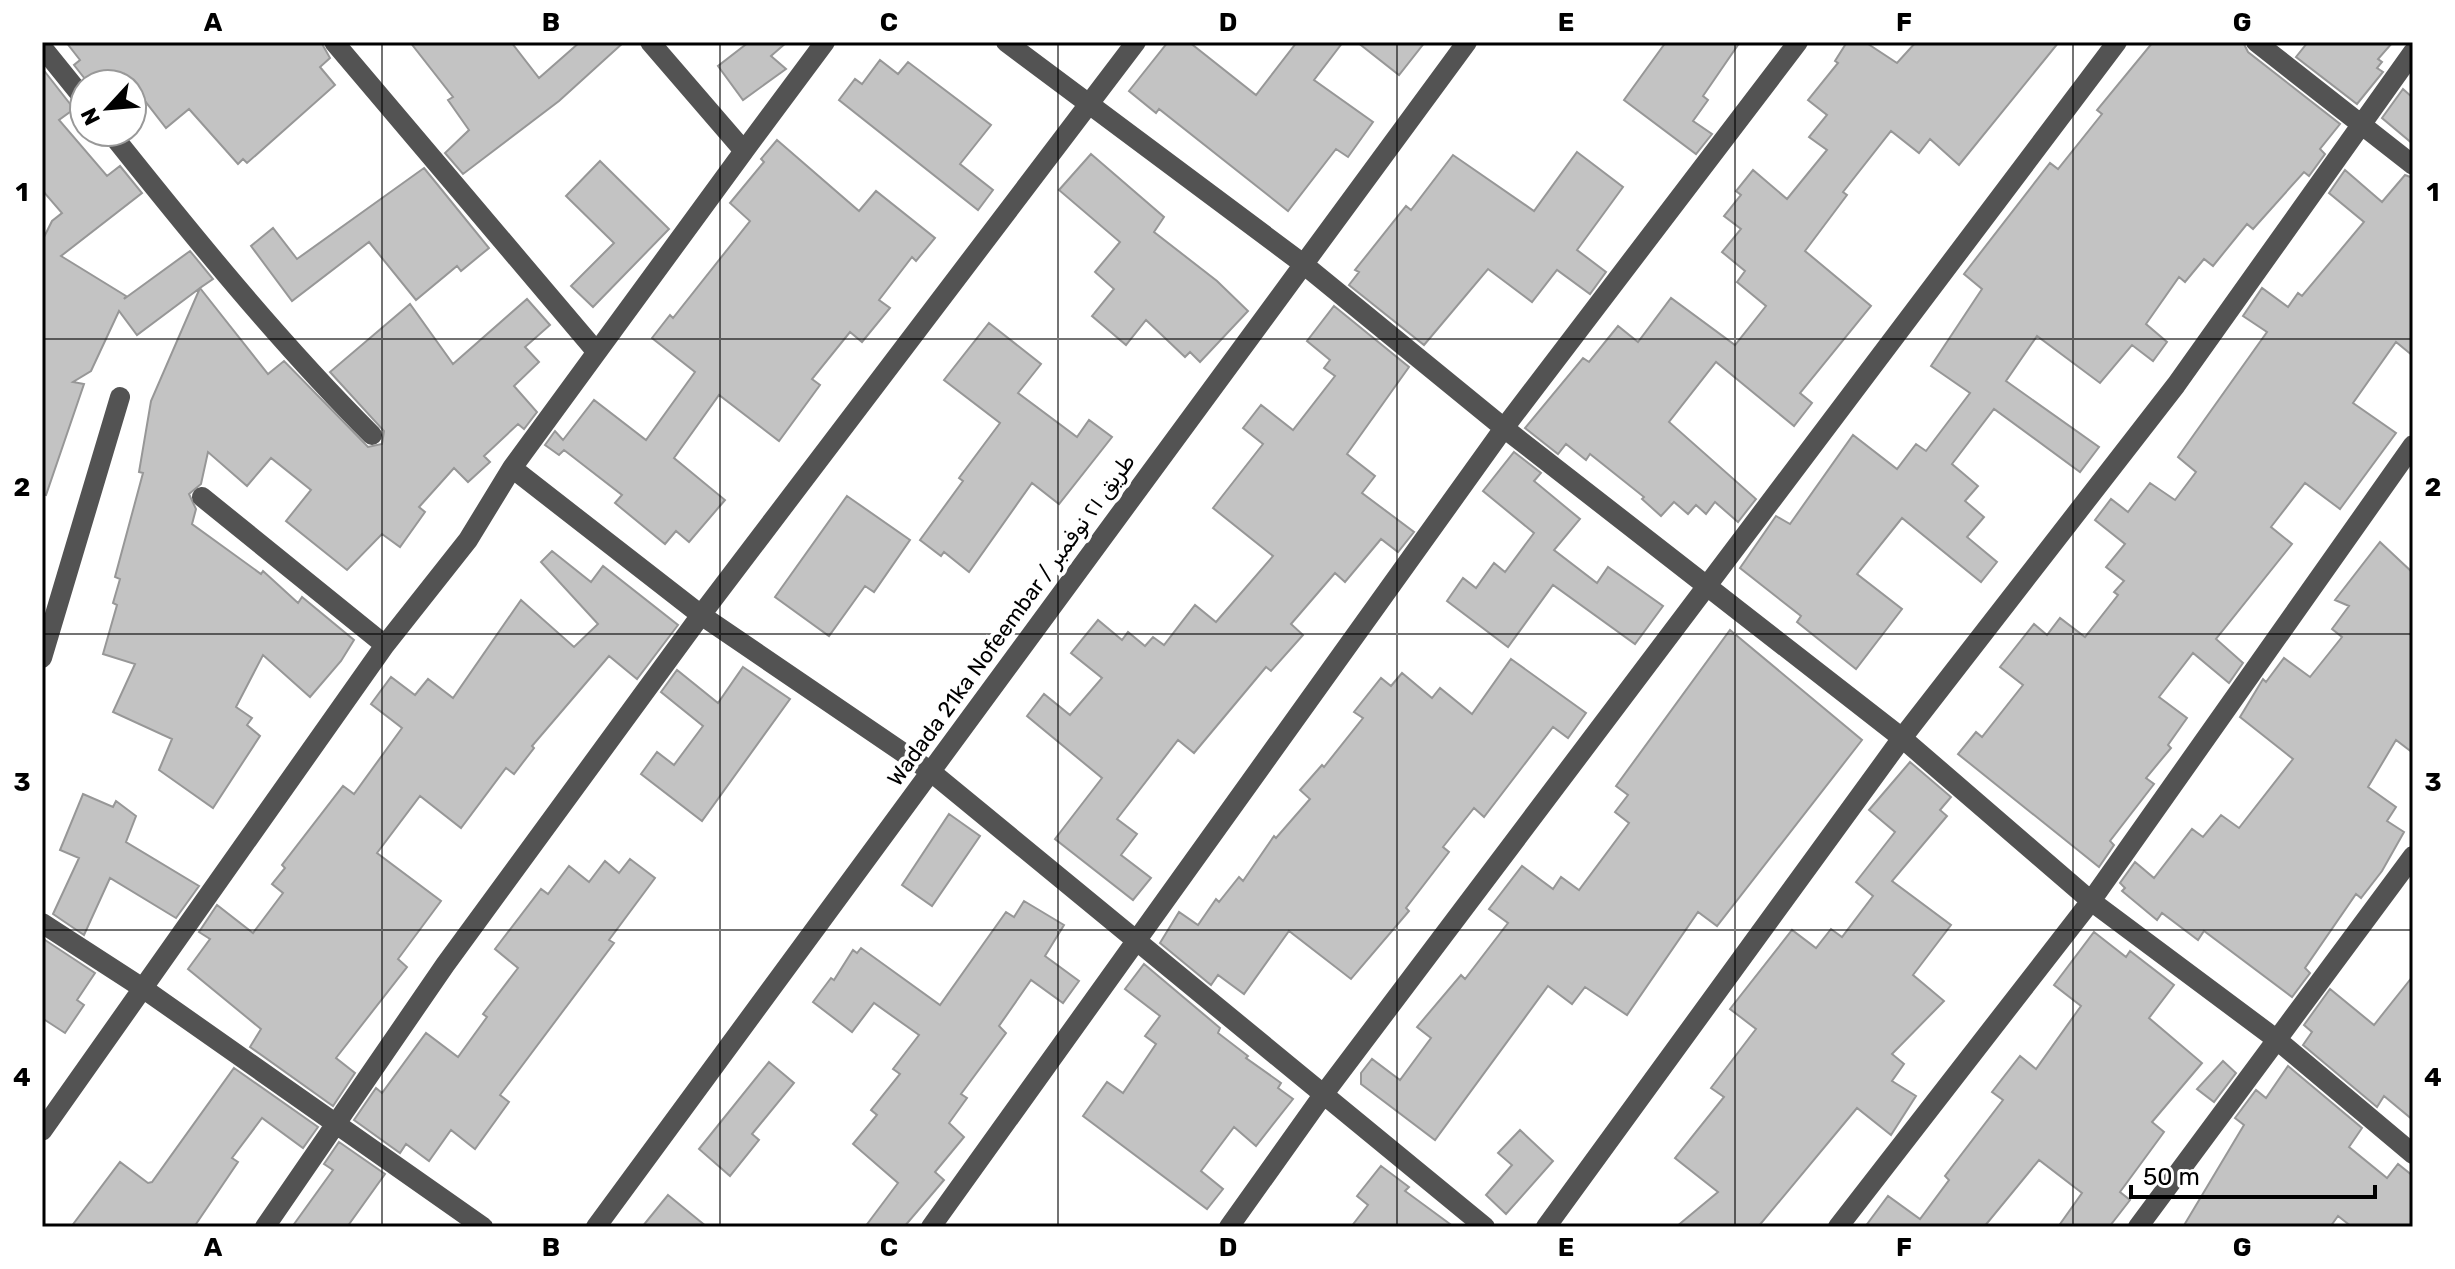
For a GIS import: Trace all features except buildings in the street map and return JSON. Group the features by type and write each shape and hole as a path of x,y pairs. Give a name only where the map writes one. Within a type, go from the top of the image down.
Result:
{"street":[{"path":"334,42 595,350"},
{"path":"650,42 744,151"},
{"path":"42,1131 385,645 468,540 512,468 595,350 825,42"},
{"path":"1006,42 1302,263 1504,428 1902,738 2091,901 2276,1039 2413,1154"},
{"path":"265,1227 445,965 701,615 1136,42"},
{"name":"Wadada 21ka Nofeembar / طريق ٢١ نوفمبر","path":"596,1227 1467,42"},
{"path":"931,1227 1504,428 1798,42"},
{"path":"1229,1227 1323,1095 2117,42"},
{"path":"2256,42 2413,165"},
{"path":"42,47 68,79"},
{"path":"1546,1227 1902,738 2176,385 2413,52"},
{"path":"123,148 184,225 326,389 372,435"},
{"path":"42,658 120,397"},
{"path":"1838,1227 2091,901 2410,457"},
{"path":"512,468 701,615 930,771 1485,1227"},
{"path":"202,497 385,645"},
{"path":"2138,1227 2413,856"},
{"path":"42,923 339,1123 483,1227"}]}
